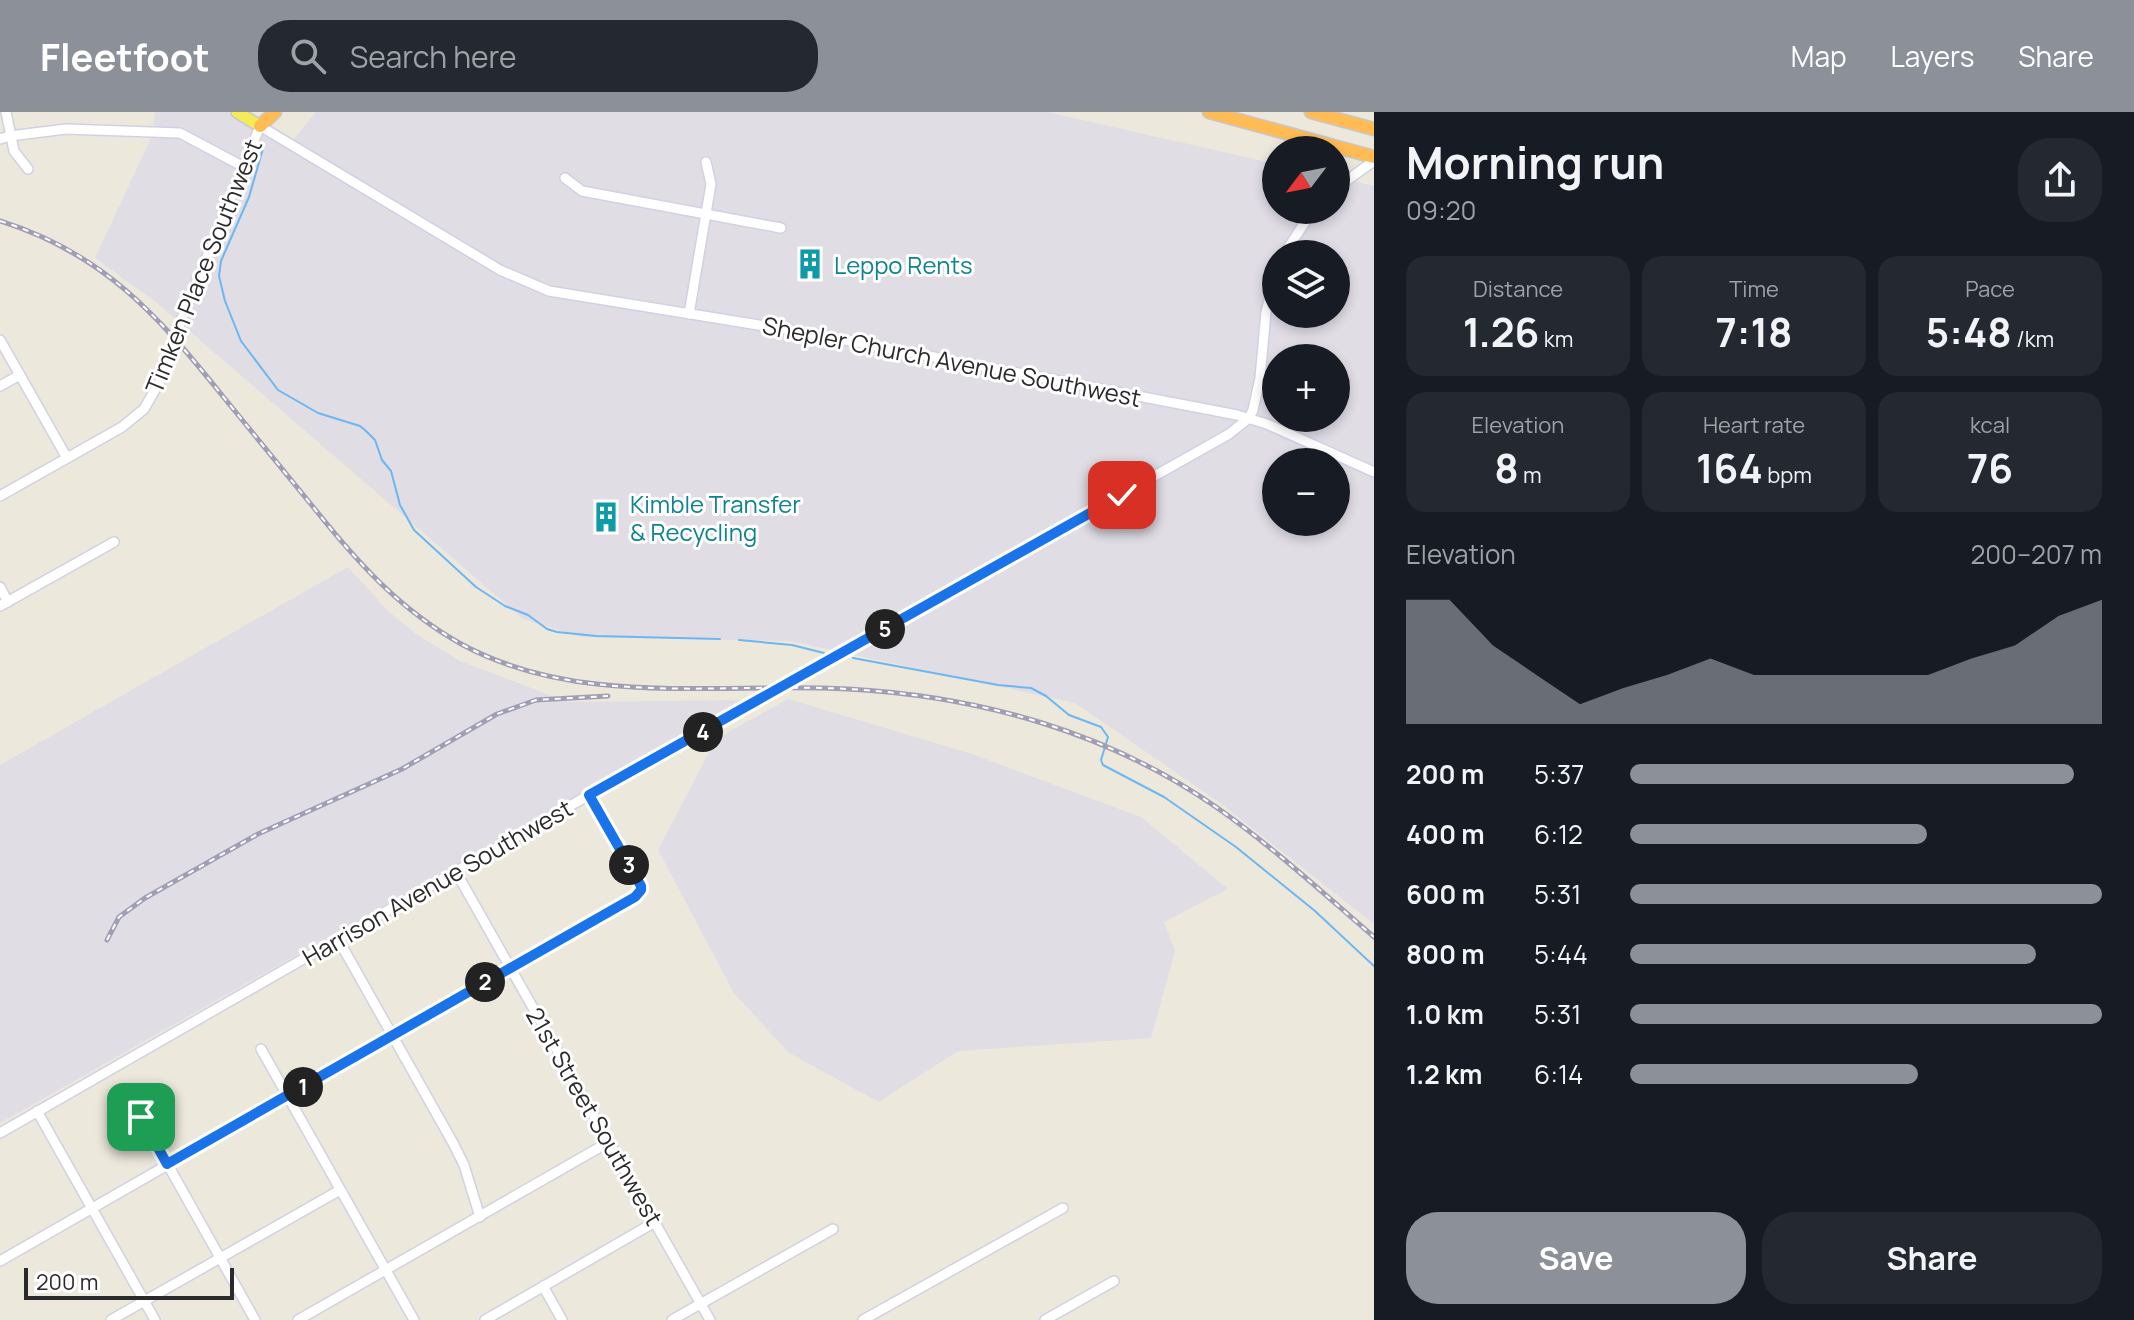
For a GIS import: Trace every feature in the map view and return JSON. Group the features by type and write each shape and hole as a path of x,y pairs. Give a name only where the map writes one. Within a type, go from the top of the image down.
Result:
{"highway":[{"path":"260,126 265,112"},
{"path":"260,126 275,112"},
{"path":"1209,112 1374,159"},
{"path":"1311,112 1374,129"}],"main road":[{"path":"237,112 260,126"}],"street":[{"path":"6,112 3,137 28,169"},
{"name":"Timken Place Southwest","path":"0,496 122,427 144,409 163,376 180,323 260,126"},
{"name":"Shepler Church Avenue Southwest","path":"260,126 521,280 568,296 814,334 1249,418 1374,472"},
{"path":"3,137 82,128 180,133 242,166"},
{"path":"1350,178 1374,159"},
{"path":"689,314 711,184 706,162"},
{"path":"565,178 582,191 781,228"},
{"path":"1249,418 1259,389 1265,328"},
{"path":"0,340 67,458"},
{"path":"0,386 20,375"},
{"name":"Harrison Avenue Southwest","path":"0,1133 589,795 1229,434 1249,418"},
{"path":"0,587 4,604 114,542"},
{"path":"0,1261 635,897 641,890 589,795"},
{"name":"21st Street Southwest","path":"456,872 710,1320"},
{"path":"338,939 464,1165 480,1217"},
{"path":"261,1049 414,1320"},
{"path":"37,1111 155,1320"},
{"path":"141,1117 255,1320"},
{"path":"298,1320 609,1142"},
{"path":"111,1320 340,1190"},
{"path":"863,1320 1063,1208"},
{"path":"485,1320 655,1222"},
{"path":"672,1320 833,1229"},
{"path":"1045,1320 1114,1281"},
{"path":"543,1286 562,1320"}],"shaded area":[{"path":"155,112 247,112 293,140 316,112 1047,112 1262,161 1262,224 1350,224 1350,180 1374,186 1374,924 1220,803 1075,703 790,641 581,637 523,619 156,302 95,258 151,138"},
{"path":"348,567 388,611 416,634 460,661 568,702 746,700 0,1123 0,765"},
{"path":"788,699 972,754 1141,817 1228,889 1164,922 1175,951 1151,1038 958,1051 879,1102 789,1053 734,993 658,850 716,739"}],"waterway":[{"path":"264,145 249,197 221,261 219,276 241,341 278,390 318,413 360,426 366,431 375,440 382,460 391,471 400,505 414,530 476,587 505,606 557,632 720,639"},
{"path":"739,640 792,645 824,653"},
{"path":"853,658 998,685 1031,688 1069,715 1101,727 1108,737 1101,760 1103,765 1164,797 1236,847 1315,911 1374,966"}],"railway":[{"path":"0,221 68,250 124,289 173,337 330,528 381,584 420,617 463,645 508,665 603,685 848,689 897,693 946,700 1041,722 1131,758 1216,807 1277,854 1374,937"},
{"path":"107,940 119,917 145,898 258,834 402,769 497,714 536,700 608,696"}],"place":[{"name":"Leppo Rents","path":"810,264"},
{"name":"Kimble Transfer & Recycling","path":"606,517"}],"route":[{"path":"141,1117 167,1164 635,897 641,886 589,795 1122,495"}]}
